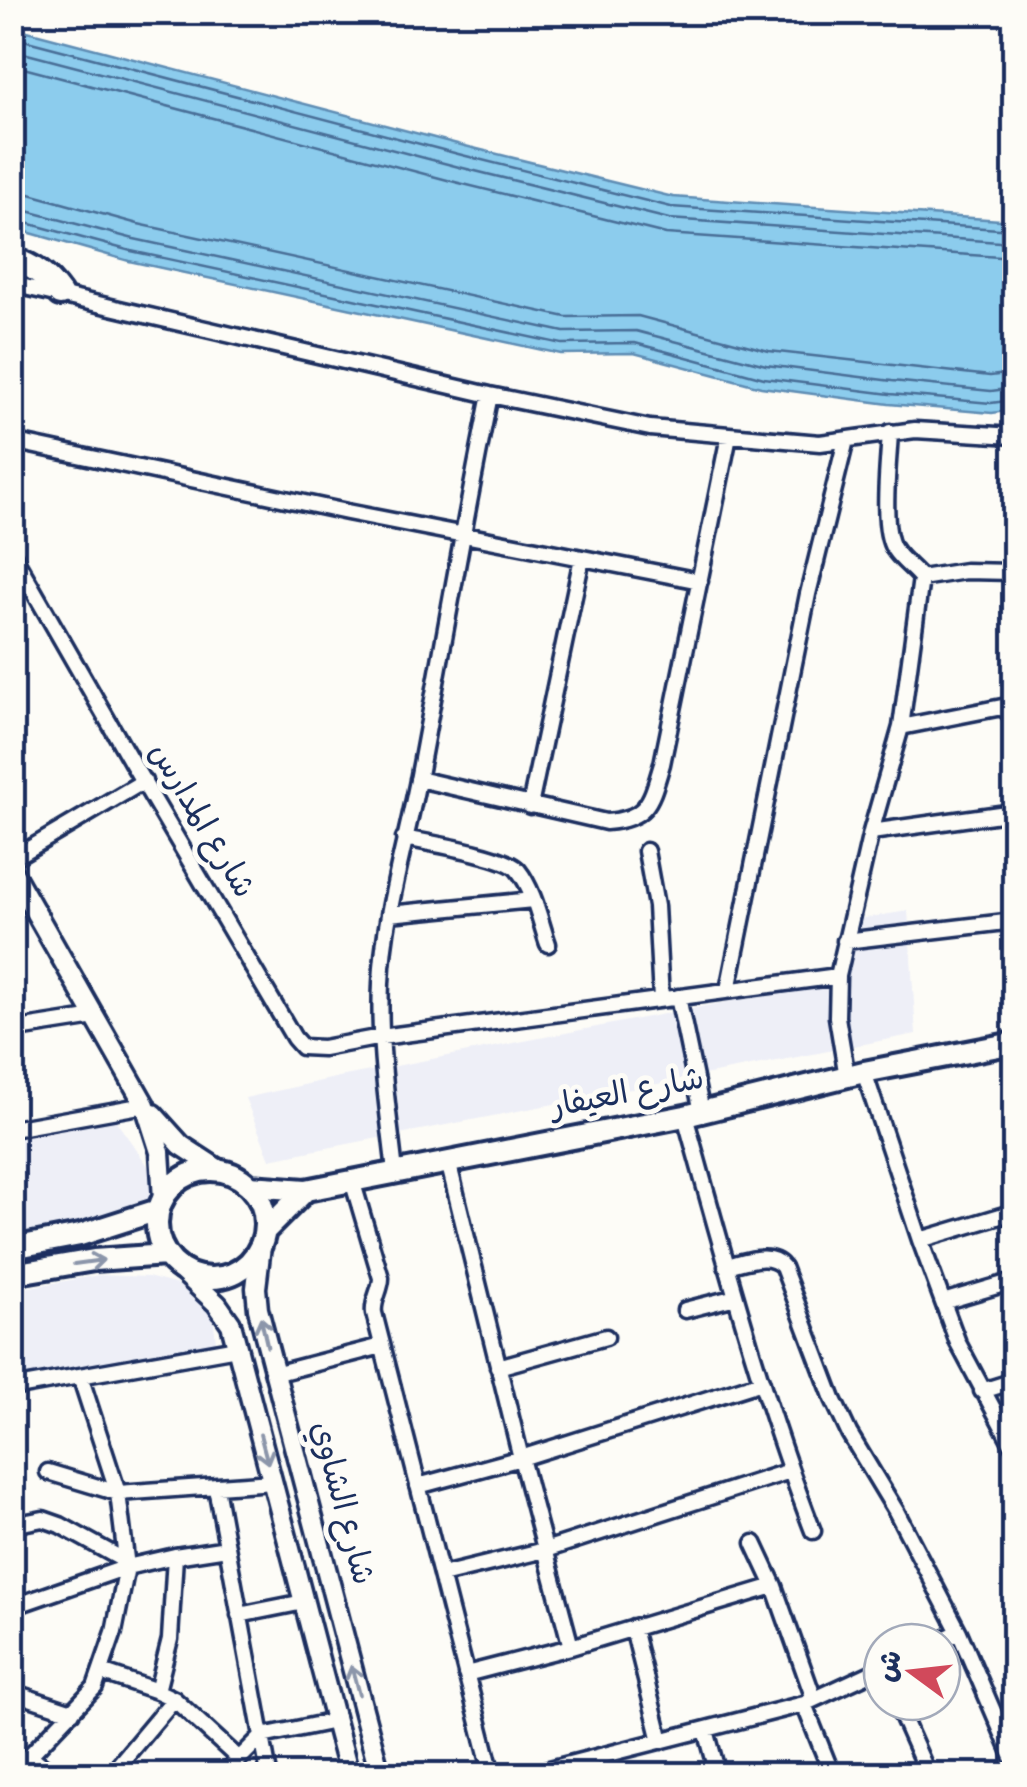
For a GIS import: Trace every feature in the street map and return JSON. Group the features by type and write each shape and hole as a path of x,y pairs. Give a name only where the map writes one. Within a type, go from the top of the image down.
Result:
{"main road":[{"path":"12,259 42,273 60,294"},
{"name":"شارع العيفار","path":"250,1186 306,1190 693,1114 855,1075 1014,1043"},
{"path":"263,1239 265,1215 260,1200 250,1186 222,1170 204,1170 173,1185 161,1205 156,1226 159,1241 174,1263 198,1278 217,1278 235,1273 250,1262 263,1239 306,1190"},
{"path":"12,1248 80,1235 161,1205"},
{"path":"12,1274 94,1260 174,1263"}],"street":[{"path":"12,284 621,423 820,443 890,432 1014,436"},
{"path":"394,1172 381,1037 381,982 389,914 490,395"},
{"path":"890,432 889,540 921,578"},
{"path":"418,779 606,822 625,821 638,814 648,802 662,764 728,436"},
{"path":"728,990 808,594 846,440"},
{"path":"12,442 700,581"},
{"name":"شارع المدارس","path":"12,553 294,1038 302,1047 323,1048 381,1037"},
{"path":"530,806 582,558"},
{"path":"921,578 965,571 1014,572"},
{"path":"921,578 901,727 845,941 838,976 837,1017 855,1075 958,1343 1014,1448"},
{"path":"901,727 1002,708 1011,715 1014,728"},
{"path":"12,859 144,782"},
{"path":"871,832 1014,812"},
{"path":"404,838 510,863 520,873 533,900 548,944"},
{"path":"646,851 656,906 660,999"},
{"path":"12,871 145,1105 160,1152 161,1205"},
{"path":"389,914 533,900"},
{"path":"845,941 1014,921"},
{"path":"381,1037 838,976"},
{"path":"678,997 693,1114 726,1266 812,1531"},
{"path":"12,1030 96,1017"},
{"path":"12,1129 145,1105"},
{"path":"145,1105 181,1145 222,1170"},
{"path":"448,1161 570,1647"},
{"path":"352,1180 381,1278 373,1308 492,1774"},
{"path":"920,1240 1014,1212"},
{"name":"شارع الشاوي","path":"263,1239 256,1288 274,1374 380,1774"},
{"path":"726,1266 768,1258 783,1267 841,1416 954,1622"},
{"name":"شارع الشاوي","path":"174,1263 217,1304 231,1324 349,1774"},
{"path":"943,1302 1014,1281"},
{"path":"685,1310 736,1297"},
{"path":"498,1367 606,1337"},
{"path":"274,1374 382,1346"},
{"path":"12,1388 237,1348"},
{"path":"12,1774 95,1687 114,1632 127,1565 118,1493 80,1376"},
{"path":"982,1391 1014,1381"},
{"path":"418,1486 521,1458 762,1382"},
{"path":"442,1575 545,1550 790,1471"},
{"path":"48,1472 118,1493 273,1482"},
{"path":"216,1487 269,1774"},
{"path":"12,1525 44,1519 127,1565"},
{"path":"754,1543 774,1586 832,1774"},
{"path":"12,1607 127,1565 227,1548"},
{"path":"157,1690 170,1638 175,1556"},
{"path":"466,1674 774,1586"},
{"path":"239,1615 304,1602"},
{"path":"632,1628 661,1741"},
{"path":"962,1638 1008,1730 1014,1760"},
{"path":"101,1672 174,1699 238,1758"},
{"path":"530,1774 809,1701 862,1678"},
{"path":"12,1692 72,1712"},
{"path":"111,1774 174,1699"},
{"path":"224,1774 262,1736 335,1722"},
{"path":"905,1722 928,1774"},
{"path":"706,1730 718,1774"},
{"path":"30,1754 53,1774"}],"shaded area":[{"path":"908,911 916,1034 270,1159 245,1098 839,980 858,919"},
{"path":"113,1117 153,1173 160,1211 13,1242 13,1132"},
{"path":"99,1275 148,1277 182,1286 213,1315 218,1360 13,1395 13,1290"}],"water":[{"path":"12,27 673,197 1014,221 1014,410 992,413 889,404 761,387 634,353 561,354 129,261 13,228"}]}
